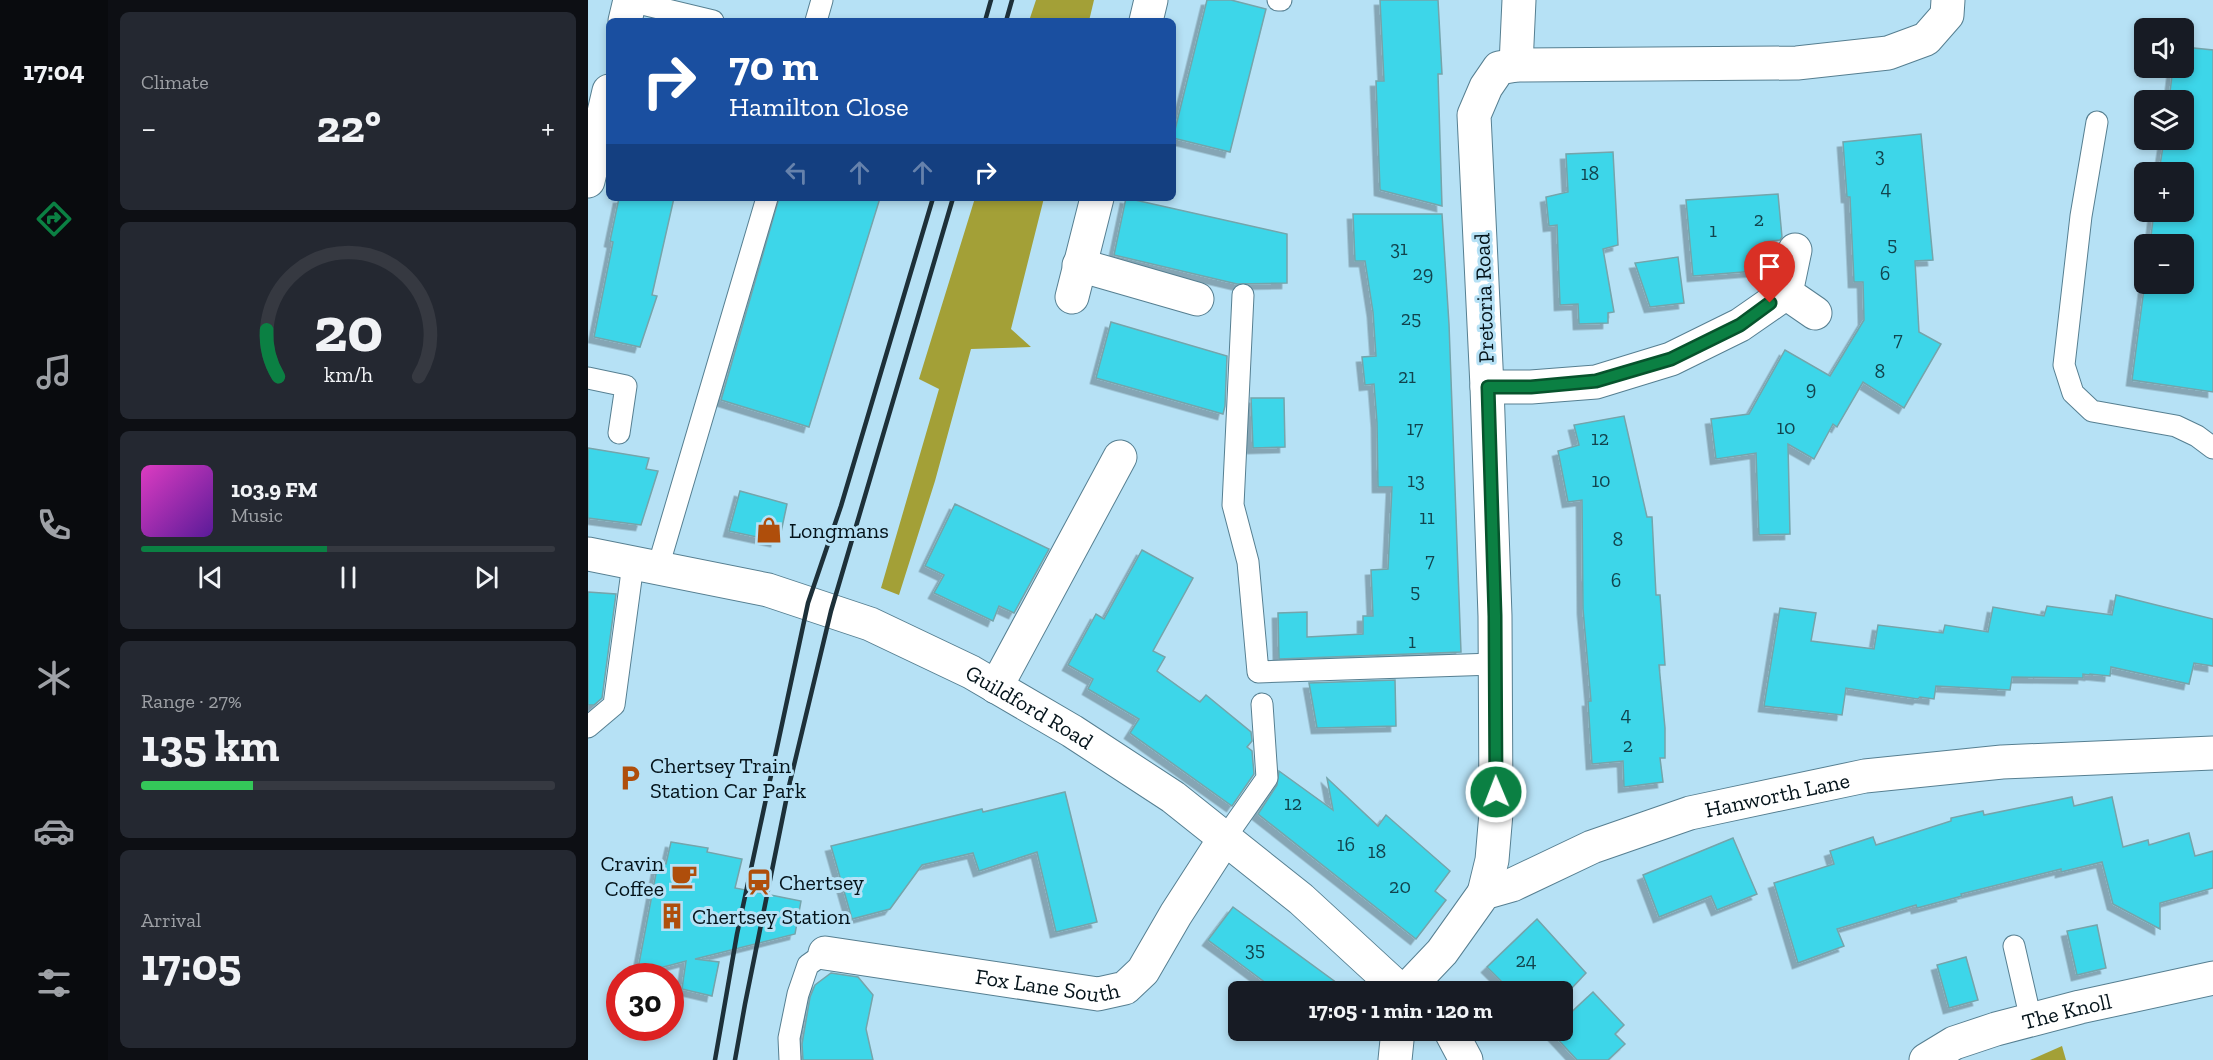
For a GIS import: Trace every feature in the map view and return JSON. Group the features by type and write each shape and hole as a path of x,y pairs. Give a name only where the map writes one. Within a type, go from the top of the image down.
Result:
{"street":[{"path":"1147,18 1151,0"},
{"path":"1519,0 1516,65 1797,63 1888,53 1926,39 1947,15 1948,0"},
{"name":"Pretoria Road","path":"1484,893 1492,860 1496,813 1495,616 1488,387 1474,115 1485,87 1499,68 1516,65"},
{"path":"588,181 606,104"},
{"path":"1072,297 1096,201"},
{"path":"1488,387 1531,387 1596,381 1671,359 1740,325 1786,292 1795,250"},
{"path":"1079,265 1197,299"},
{"path":"1786,292 1815,314"},
{"path":"996,687 1120,457"},
{"name":"Guildford Road","path":"588,554 768,590 870,624 971,672 1072,731 1173,797 1301,899 1391,981"},
{"name":"Hanworth Lane","path":"1484,893 1528,879 1592,846 1690,813 1865,776 2002,762 2213,753"},
{"name":"Fox Lane South","path":"825,953 1098,994 1125,988 1143,971 1225,838"},
{"path":"1414,981 1442,952 1484,893"},
{"name":"The Knoll","path":"1926,1060 1954,1043 2031,1020 2213,978"},
{"path":"1395,1060 1397,1041"},
{"path":"1456,1041 1466,1060"}],"lane":[{"path":"817,18 822,0"},
{"path":"629,7 695,18"},
{"path":"2097,122 2081,216 2064,365 2073,393 2092,411 2176,426 2213,448"},
{"path":"588,727 614,705 645,565 766,201"},
{"path":"1243,295 1233,505 1248,562 1258,672 1494,663"},
{"path":"588,378 626,386 619,434"},
{"path":"1225,838 1267,778 1262,704"},
{"path":"2014,946 2031,1020"},
{"path":"790,1060 789,1038 798,994 808,965 825,953"}],"shaded area":[{"path":"1036,0 1094,0 1090,18 1030,18"},
{"path":"974,201 1043,201 1011,329 1031,347 971,349 935,481 899,595 881,588 939,389 919,379"},
{"path":"2062,1046 2066,1060 2030,1060"}],"building":[{"path":"1207,0 1231,0 1266,9 1230,152 1176,139 1176,126"},
{"path":"1380,0 1438,0 1442,74 1438,74 1442,206 1380,190 1376,81 1384,81"},
{"path":"2194,48 2213,50 2213,392 2132,380 2143,294 2194,294 2194,234 2151,234 2153,222 2194,222 2194,162 2161,162 2162,150 2194,150 2194,90 2170,90 2172,78 2194,78"},
{"path":"1921,134 1933,260 1915,261 1919,332 1941,344 1904,408 1863,382 1837,427 1833,424 1814,459 1788,444 1790,534 1759,535 1756,453 1716,459 1711,419 1749,414 1785,350 1830,376 1864,320 1863,282 1854,282 1850,197 1847,197 1843,142"},
{"path":"1613,152 1618,245 1603,249 1614,312 1608,313 1608,323 1579,324 1578,304 1560,305 1557,225 1549,226 1546,197 1568,192 1566,154"},
{"path":"1778,194 1782,237 1780,240 1765,242 1768,270 1693,276 1686,200"},
{"path":"618,201 673,201 652,295 657,296 640,347 594,337 613,242 610,241"},
{"path":"778,201 879,201 809,427 721,400"},
{"path":"1125,201 1139,201 1287,234 1287,283 1237,284 1114,255"},
{"path":"1353,214 1442,214 1449,324 1461,652 1279,659 1278,613 1307,612 1307,637 1363,634 1363,616 1373,616 1371,570 1388,569 1392,487 1378,487 1374,384 1365,385 1362,357 1376,356 1373,312 1365,261 1355,261"},
{"path":"1678,257 1684,303 1650,307 1635,263"},
{"path":"1111,322 1227,356 1223,414 1096,378"},
{"path":"1251,398 1284,398 1285,447 1253,448"},
{"path":"1624,416 1647,517 1652,517 1656,595 1660,595 1665,665 1659,665 1665,728 1665,758 1660,758 1663,782 1624,787 1623,761 1592,764 1588,701 1591,701 1583,609 1582,500 1568,502 1558,451 1579,445 1574,425"},
{"path":"588,448 649,458 646,469 658,471 641,525 588,518"},
{"path":"740,491 787,504 780,537 777,536 776,541 729,531"},
{"path":"955,504 1049,549 1014,613 999,606 993,621 934,593 944,575 925,566"},
{"path":"1142,550 1193,578 1153,651 1165,657 1157,671 1200,702 1206,695 1251,732 1252,741 1247,747 1252,751 1254,774 1232,806 1130,733 1139,719 1088,689 1093,679 1068,665 1096,614 1104,619"},
{"path":"588,592 616,594 602,698 594,705 588,705"},
{"path":"2116,595 2213,619 2213,666 2194,663 2189,684 2111,667 2110,676 2083,674 2083,678 2012,677 2010,690 1936,686 1934,699 1920,697 1918,699 1846,688 1842,715 1764,706 1780,608 1816,613 1811,641 1874,649 1878,625 1943,633 1945,625 1988,632 1993,607 2044,616 2047,606 2112,615"},
{"path":"1395,680 1396,726 1317,728 1309,683"},
{"path":"1279,771 1333,810 1327,778 1378,826 1386,815 1450,871 1435,891 1446,900 1416,939 1258,814 1277,785"},
{"path":"1065,792 1097,922 1056,932 1037,852 979,871 973,853 922,865 890,909 852,919 831,846 982,809 983,812"},
{"path":"2072,797 2074,806 2112,797 2123,847 2148,840 2149,845 2189,833 2195,856 2213,851 2213,888 2160,903 2160,929 2113,904 2102,862 2061,872 2061,869 1961,894 1962,896 1917,908 1916,905 1837,929 1844,946 1798,963 1774,883 1834,864 1830,851 1873,837 1876,845 1951,821 1951,818 1983,811 1984,815"},
{"path":"1733,838 1757,894 1717,910 1711,896 1659,917 1643,875"},
{"path":"671,842 708,848 707,852 742,859 735,888 801,901 795,934 695,959 719,962 712,996 684,989 686,961 639,963 658,863 666,864"},
{"path":"1233,907 1334,981 1263,981 1208,940"},
{"path":"1537,919 1586,973 1573,987 1573,981 1501,981 1487,967"},
{"path":"2097,925 2106,968 2077,975 2067,931"},
{"path":"1966,957 1978,1000 1949,1008 1937,965"},
{"path":"831,973 858,977 873,995 866,1029 873,1060 803,1060 802,1044 810,997 815,985"},
{"path":"1593,992 1624,1025 1615,1034 1625,1044 1608,1060 1577,1060 1559,1041 1573,1041 1573,1011"}],"railway":[{"path":"986,18 991,0"},
{"path":"1007,18 1012,0"},
{"path":"715,1060 737,934 808,603 841,506 932,201"},
{"path":"735,1060 789,786 831,611 952,201"}],"place":[{"name":"Longmans","path":"769,530"},
{"name":"Chertsey Train Station Car Park","path":"630,778"},
{"name":"Cravin Coffee","path":"684,876"},
{"name":"Chertsey","path":"759,882"},
{"name":"Chertsey Station","path":"672,916"}],"route":[{"path":"1496,792 1495,616 1488,387 1531,387 1596,381 1671,359 1740,325 1770,303"}]}
